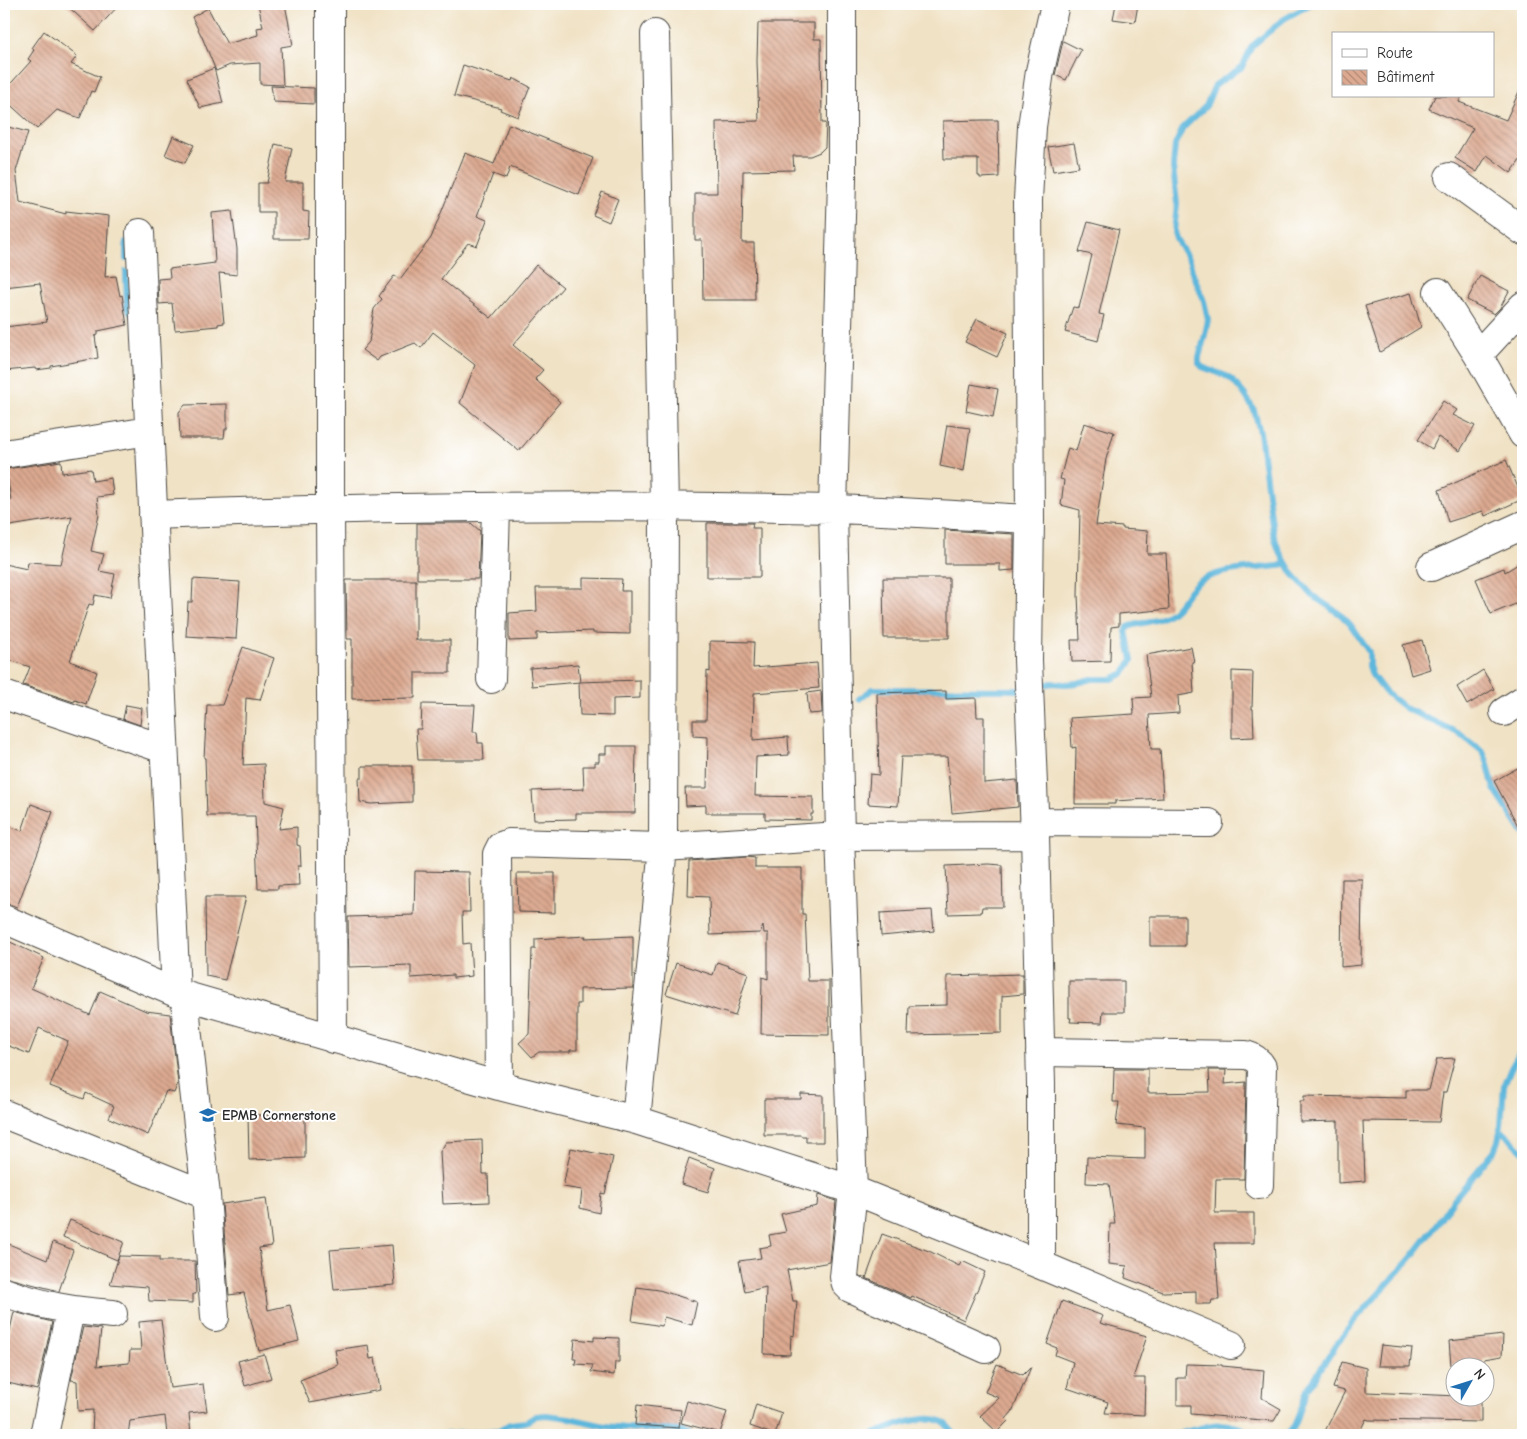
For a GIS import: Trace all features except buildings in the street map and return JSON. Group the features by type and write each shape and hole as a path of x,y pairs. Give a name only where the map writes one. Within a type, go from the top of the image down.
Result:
{"street":[{"path":"330,4 333,1039"},
{"path":"842,4 842,180 833,509 840,836 853,1190 844,1277 846,1284 850,1288 986,1348"},
{"path":"1041,1265 1040,1052 1035,829 1028,660 1030,519 1028,200 1032,127 1040,70 1055,4"},
{"path":"636,1120 663,847 664,507 655,34"},
{"path":"1448,177 1523,231"},
{"path":"140,233 164,749 180,994 187,1028 206,1195 215,1317"},
{"path":"1438,292 1523,434"},
{"path":"1478,356 1523,306"},
{"path":"4,454 149,431"},
{"path":"153,515 330,508 664,507 833,509 1030,519"},
{"path":"491,679 496,508"},
{"path":"1431,567 1523,526"},
{"path":"4,695 164,749"},
{"path":"499,1086 497,854 502,846 509,843 663,847 840,836 1209,823"},
{"path":"4,919 180,994 499,1086 636,1120 853,1190 1041,1265 1231,1345"},
{"path":"1040,1052 1253,1056 1262,1067 1259,1185"},
{"path":"4,1114 206,1195"},
{"path":"4,1292 36,1303 70,1310 113,1314"},
{"path":"44,1435 70,1310"}],"waterway":[{"path":"1311,4 1284,19 1252,46 1242,67 1215,85 1206,106 1183,128 1175,145 1173,167 1177,204 1174,232 1177,241 1190,262 1204,301 1208,320 1199,363 1202,367 1232,380 1245,395 1254,410 1260,432 1273,532 1279,551 1293,574 1313,596 1340,614 1350,624 1369,652 1369,666 1372,675 1385,692 1405,708 1460,734 1483,752 1494,789 1523,833"},
{"path":"4,49 8,43"},
{"path":"126,242 126,259"},
{"path":"126,272 127,308 134,317"},
{"path":"1036,687 1052,683 1065,684 1092,679 1112,679 1124,673 1132,660 1126,631 1128,627 1158,620 1169,614 1192,587 1209,577 1228,571 1279,566 1286,563"},
{"path":"859,699 873,689 1024,690"},
{"path":"1287,1435 1293,1428 1307,1390 1336,1345 1354,1321 1410,1259 1454,1199 1494,1151 1501,1126 1504,1085 1523,1047"},
{"path":"1500,1129 1523,1151"},
{"path":"443,1435 499,1430 510,1424 526,1422 536,1416 546,1415 605,1426 669,1429 693,1435"},
{"path":"872,1435 906,1422 925,1419 941,1421 955,1435"},
{"path":"1176,1435 1216,1424 1234,1426 1256,1435"}],"place":[{"name":"EPMB Cornerstone","path":"208,1115"}]}
